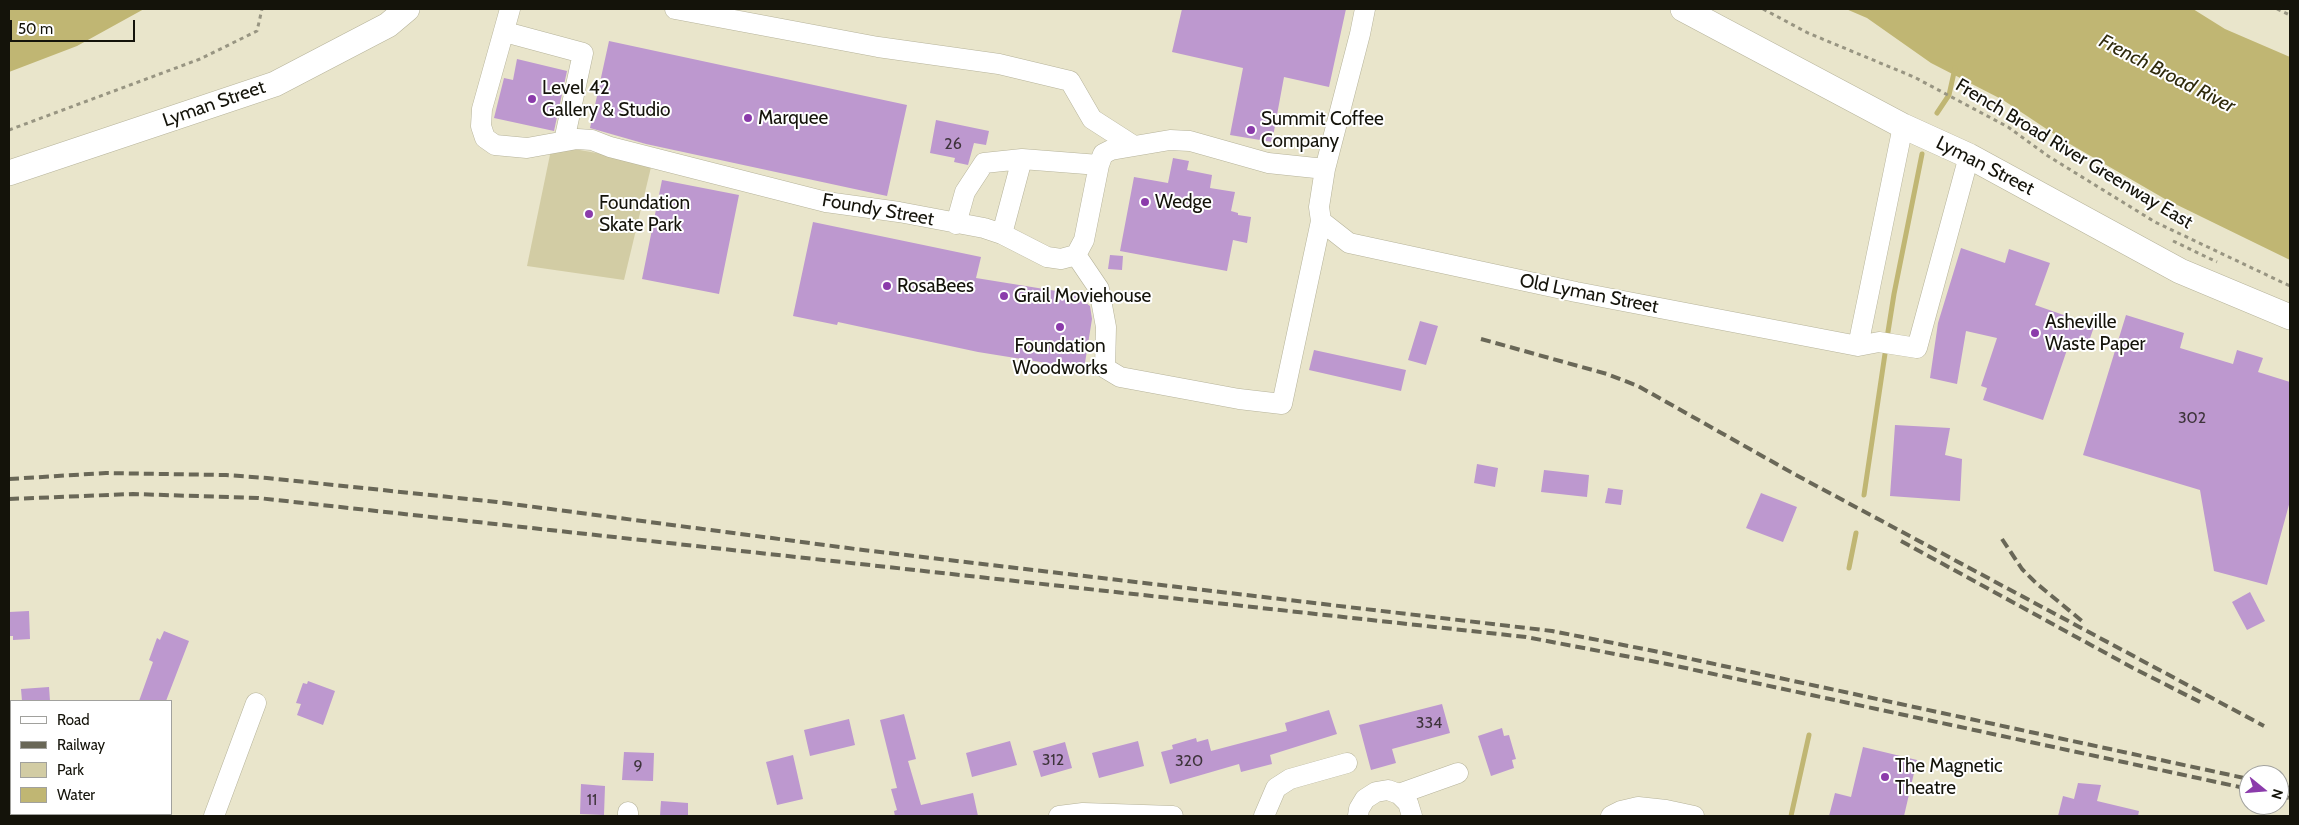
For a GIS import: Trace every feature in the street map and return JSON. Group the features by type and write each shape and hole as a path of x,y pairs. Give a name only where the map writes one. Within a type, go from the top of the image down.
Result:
{"main road":[{"name":"Lyman Street","path":"9,173 275,84 388,25 407,9"},
{"name":"Lyman Street","path":"1683,9 1903,126 1969,156 2180,271 2290,317"}],"street":[{"name":"Foundy Street","path":"510,9 482,109 481,126 485,138 495,145 512,148 539,147 550,142 577,138 592,140 610,147 809,198 984,228 1002,234 1047,257 1061,259 1076,254"},
{"path":"675,9 878,47 999,64 1070,81 1092,119 1134,146"},
{"path":"1325,169 1268,164 1190,141 1170,140 1111,150 1103,154 1099,165 1084,240 1076,254 1099,289 1106,327 1105,368 1120,377 1239,399 1282,404 1321,221 1319,206 1325,169 1365,9"},
{"path":"505,32 583,53 564,141"},
{"path":"1903,126 1858,346 1879,342 1917,348 1969,156"},
{"path":"956,224 965,192 984,163 1022,159 1099,165"},
{"path":"1002,234 1022,159"},
{"name":"Old Lyman Street","path":"1321,221 1349,243 1576,292 1858,346"},
{"path":"214,816 256,703"},
{"path":"1264,816 1276,788 1290,779 1347,763"},
{"path":"1399,794 1458,773"},
{"path":"1358,816 1359,809 1365,798 1376,792 1388,790 1399,794 1408,803 1412,816"},
{"path":"1611,816 1621,810 1638,807 1694,816"},
{"path":"1059,816 1083,813 1173,816"}],"path":[{"path":"9,130 200,59 256,31 262,9"},
{"name":"French Broad River Greenway East","path":"1763,9 1808,33 1914,77 1975,109 2008,127 2048,156 2155,222 2290,286"},
{"path":"2277,9 2290,15"}],"green space":[{"name":"Foundation Skate Park","path":"552,145 652,163 624,280 527,266"}],"water":[{"path":"9,9 144,9 77,46 9,72"},
{"name":"French Broad River","path":"1846,9 2193,9 2225,29 2290,57 2290,260 2165,199 2063,140 2003,100 1931,63 1867,18"}],"building":[{"path":"1182,9 1346,9 1329,87 1284,77 1272,142 1230,135 1243,68 1172,52"},
{"name":"Marquee","path":"609,41 907,105 887,196 646,144 590,128"},
{"name":"Level 42 Gallery & Studio","path":"517,59 567,71 554,131 494,118 504,78 513,80"},
{"path":"936,120 989,131 986,145 974,143 968,165 954,162 955,158 930,153"},
{"path":"1173,158 1189,161 1187,170 1212,175 1210,188 1235,192 1231,211 1238,213 1238,215 1251,217 1247,243 1233,240 1227,271 1120,251 1134,177 1168,183"},
{"path":"662,180 739,195 719,294 642,279"},
{"name":"RosaBees","path":"813,222 981,257 976,278 1075,294 1090,306 1092,319 1084,369 978,352 838,322 837,325 793,316"},
{"name":"Asheville Waste Paper","path":"1961,248 2005,263 2009,249 2050,263 2035,305 2078,320 2080,316 2096,321 2087,347 2070,341 2043,420 1983,400 1987,388 1981,386 1997,338 1966,331 1957,384 1930,378 1938,323"},
{"path":"1110,255 1123,256 1122,270 1108,269"},
{"path":"2126,315 2184,333 2180,348 2233,364 2237,350 2263,358 2258,372 2290,382 2290,501 2267,585 2214,571 2200,490 2083,455"},
{"path":"1420,321 1438,326 1426,365 1408,360"},
{"path":"1314,350 1406,370 1401,391 1309,370"},
{"path":"1895,425 1950,428 1945,455 1962,459 1960,501 1890,496"},
{"path":"1477,464 1498,468 1495,487 1474,483"},
{"path":"1544,470 1589,475 1587,497 1541,492"},
{"path":"1608,488 1623,490 1621,505 1605,503"},
{"path":"1761,493 1797,507 1783,542 1746,528"},
{"path":"2250,592 2265,621 2247,630 2232,602"},
{"path":"29,611 30,639 13,640 13,636 9,636 9,612"},
{"path":"164,631 189,641 166,700 139,700 153,662 149,660 157,638 160,640"},
{"path":"308,681 335,691 323,725 297,715 301,704 296,703 303,683 307,684"},
{"path":"49,687 50,700 22,700 21,689"},
{"path":"1442,704 1450,733 1392,749 1396,763 1371,770 1359,725"},
{"path":"1329,710 1337,734 1270,755 1272,764 1241,772 1239,764 1170,784 1161,752 1173,749 1172,745 1196,738 1197,742 1208,739 1211,751 1287,731 1285,723"},
{"path":"904,714 916,759 908,761 921,805 973,793 978,816 895,816 894,811 897,810 891,789 897,788 880,720"},
{"path":"849,719 855,745 810,756 804,730"},
{"path":"1502,728 1504,736 1509,735 1516,759 1512,760 1514,768 1491,776 1478,736"},
{"path":"1010,741 1017,765 972,777 966,753"},
{"path":"1138,741 1144,766 1099,778 1092,753"},
{"path":"1065,742 1072,768 1041,777 1033,751"},
{"name":"The Magnetic Theatre","path":"1863,747 1917,760 1904,816 1829,816 1835,793 1851,797"},
{"path":"624,752 654,753 653,781 622,780"},
{"path":"793,755 803,799 777,805 766,762"},
{"path":"2078,783 2101,785 2097,801 2139,811 2138,816 2058,816 2063,796 2074,799"},
{"path":"581,784 605,786 604,815 580,814"},
{"path":"661,801 688,803 688,816 660,816"}],"waterway":[{"path":"1937,113 1949,95 1955,68"},
{"path":"1887,338 1922,154"},
{"path":"1864,495 1886,347"},
{"path":"1849,568 1856,533"},
{"path":"1791,816 1809,735"}],"railway":[{"path":"1481,339 1607,374 1638,386 1796,475 2264,726"},
{"path":"9,479 106,473 226,475 267,478 497,502 863,550 1552,631 1654,651 2239,777"},
{"path":"9,499 133,494 258,498 1526,637 1667,664 2239,787"},
{"path":"2002,539 2022,569 2082,621"},
{"path":"1901,541 2133,668 2200,702"}],"place":[{"name":"Level 42 Gallery & Studio","path":"532,99"},
{"name":"Marquee","path":"748,118"},
{"name":"Summit Coffee Company","path":"1251,130"},
{"name":"Wedge","path":"1145,202"},
{"name":"Foundation Skate Park","path":"589,214"},
{"name":"RosaBees","path":"887,286"},
{"name":"Grail Moviehouse","path":"1004,296"},
{"name":"Foundation Woodworks","path":"1060,327"},
{"name":"Asheville Waste Paper","path":"2035,333"},
{"name":"The Magnetic Theatre","path":"1885,777"}]}
